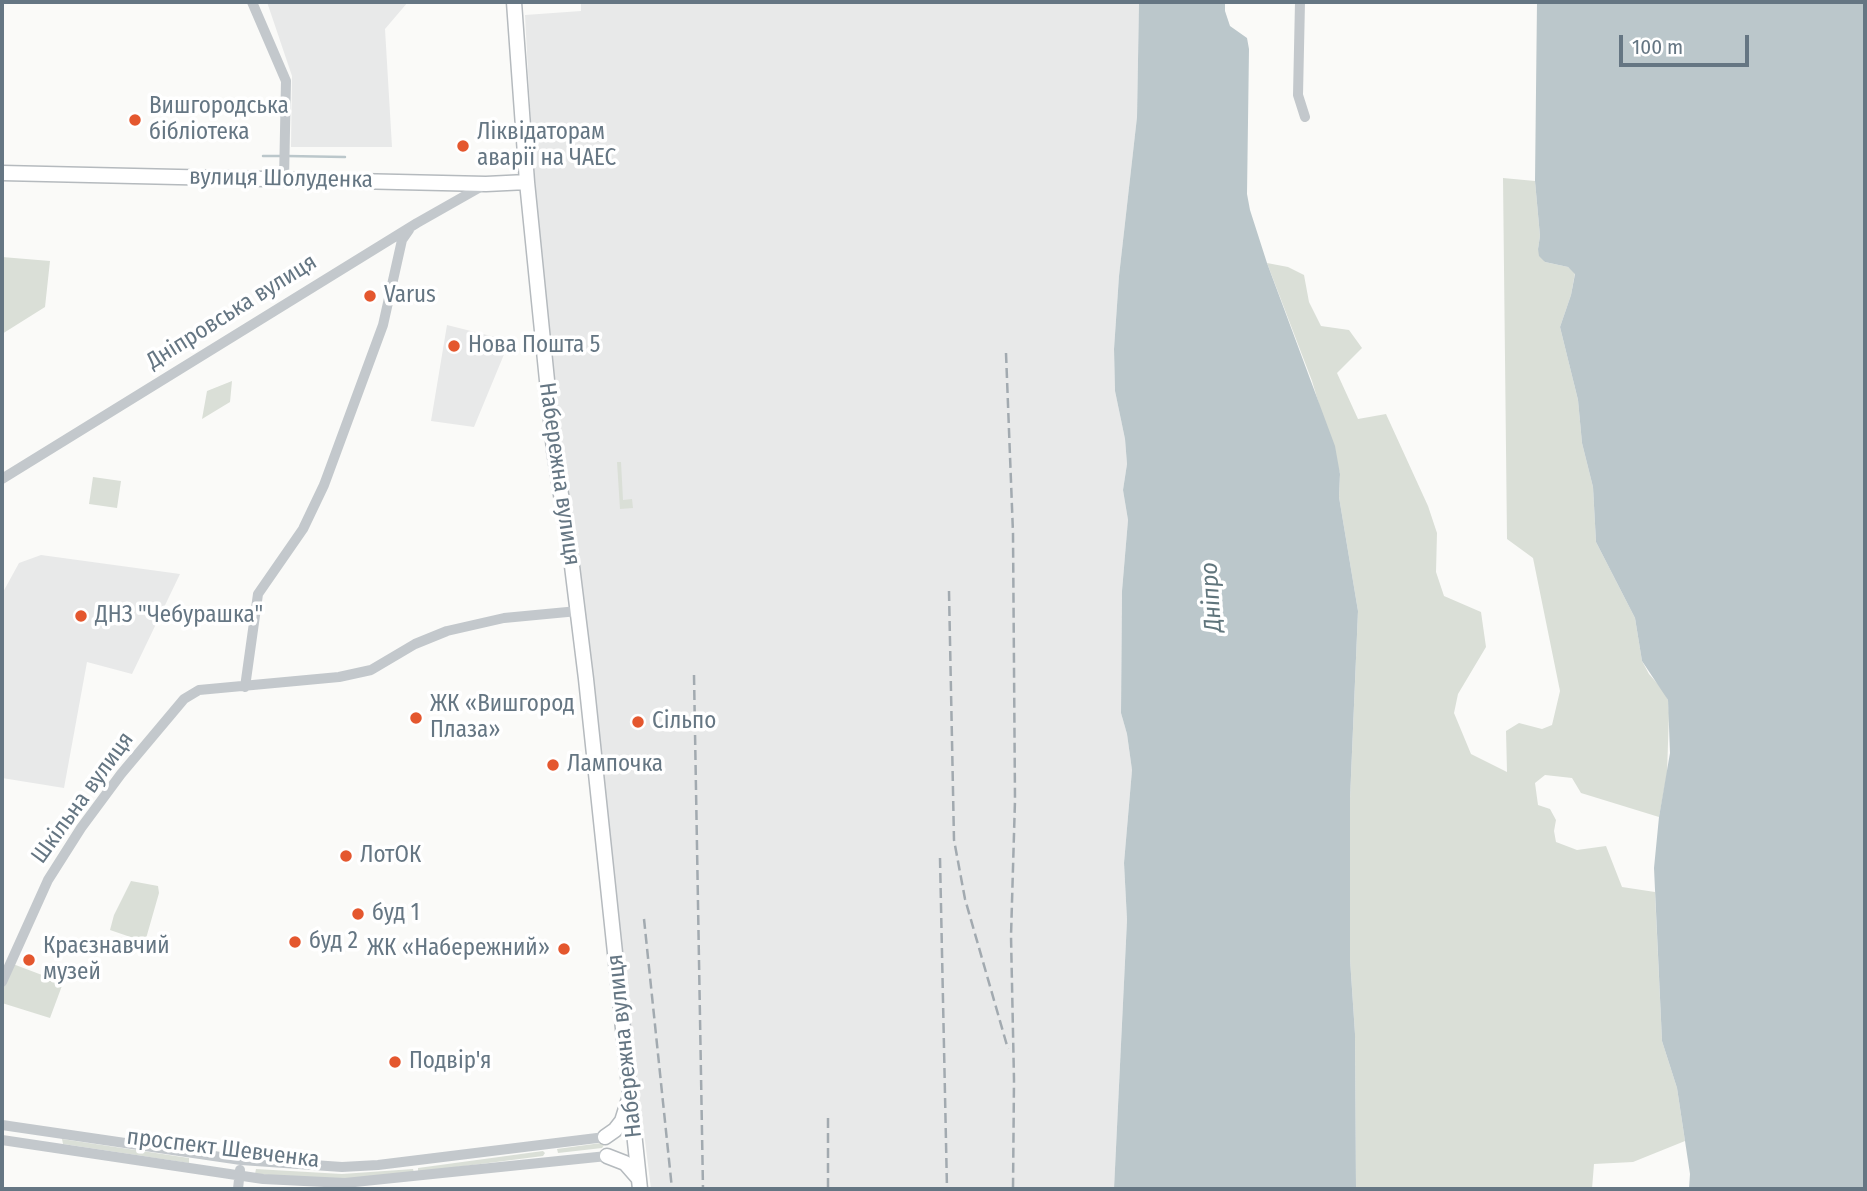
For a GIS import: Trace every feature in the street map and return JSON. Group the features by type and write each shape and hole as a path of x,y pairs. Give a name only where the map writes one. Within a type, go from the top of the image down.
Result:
{"main road":[{"name":"Набережна вулиця","path":"514,2 527,182 554,450 578,611 640,1184"},
{"name":"вулиця Шолуденка","path":"2,173 486,184 527,182"},
{"name":"вулиця Шолуденка","path":"2,185 35,174"},
{"path":"605,1137 622,1121 630,1097"},
{"path":"605,1137 635,1141"},
{"path":"607,1156 635,1141"},
{"path":"607,1156 625,1163 640,1184"}],"street":[{"path":"252,2 286,81 284,180"},
{"path":"1300,2 1298,95 1305,117"},
{"name":"Дніпровська вулиця","path":"2,479 486,184"},
{"path":"410,228 402,240 383,325 324,485 303,529 258,594 245,687 339,677 371,670 415,644 447,631 503,618 578,611"},
{"name":"Шкільна вулиця","path":"2,982 48,880 81,828 121,774 184,699 199,690 245,687"},
{"name":"проспект Шевченка","path":"2,1125 241,1160 342,1167 605,1137"},
{"path":"48,1147 51,1131"},
{"name":"проспект Шевченка","path":"2,1140 239,1176 296,1182 345,1183 607,1156"},
{"path":"550,1144 551,1161"},
{"path":"238,1189 241,1160"}],"shaded area":[{"path":"267,2 408,2 385,29 392,147 291,147 292,76"},
{"path":"581,2 1139,2 1137,117 1119,276 1114,349 1115,391 1127,464 1123,490 1128,520 1122,591 1121,713 1132,770 1124,863 1127,920 1114,1189 651,1189 545,334 529,90 525,15 581,11"},
{"path":"1503,178 1535,181 1540,236 1538,249 1545,262 1568,267 1575,273 1560,327 1578,400 1582,443 1593,487 1596,542 1635,618 1642,661 1663,690 1668,700 1669,713 1667,774 1659,817 1581,793 1572,778 1545,775 1535,783 1538,805 1550,809 1556,820 1556,842 1577,850 1606,846 1622,887 1655,892 1662,1041 1677,1088 1685,1141 1633,1162 1594,1164 1592,1189 1356,1189 1355,1034 1350,959 1350,799 1358,611 1339,497 1340,474 1312,381 1267,263 1288,267 1304,275 1309,302 1321,326 1349,330 1362,348 1337,373 1358,419 1386,414 1428,506 1437,533 1436,572 1444,596 1481,612 1486,647 1458,694 1454,713 1471,754 1507,772 1506,731 1519,723 1542,729 1552,725 1560,691 1533,558 1507,539"},
{"path":"2,257 50,261 45,307 2,334"},
{"path":"447,325 499,338 498,352 505,352 474,427 431,421"},
{"path":"232,381 230,402 202,419 207,391"},
{"path":"617,462 621,462 623,500 632,499 633,508 620,509"},
{"path":"93,477 121,481 117,508 89,504"},
{"path":"41,555 180,574 132,674 87,662 64,788 2,778 2,594 19,563"},
{"path":"131,881 158,886 159,893 145,942 110,930 114,915"},
{"path":"13,964 63,983 50,1018 2,1003 2,989"},
{"path":"62,1139 189,1158 189,1163 63,1144"},
{"path":"601,1143 604,1145 602,1148 558,1153 557,1149"},
{"path":"543,1151 543,1156 418,1172 418,1168"},
{"path":"256,1169 342,1174 413,1169 414,1173 371,1178 317,1178 255,1174"}],"water":[{"name":"Дніпро","path":"1139,2 1225,2 1230,26 1247,38 1247,194 1250,210 1335,446 1340,474 1339,497 1358,611 1350,799 1350,959 1355,1034 1356,1189 1114,1189 1127,920 1124,863 1132,770 1121,713 1122,591 1128,520 1123,490 1127,464 1115,391 1114,349 1119,276 1137,117"},
{"path":"1537,2 1865,2 1865,1189 1689,1189 1690,1174 1677,1088 1662,1041 1654,868 1670,753 1668,700 1642,661 1635,618 1596,542 1593,487 1582,443 1578,400 1560,327 1575,274 1568,267 1545,262 1539,256 1535,181"}],"waterway":[{"path":"263,156 280,156"},
{"path":"287,156 345,157"}],"railway":[{"path":"1006,353 1013,533 1013,1189"},
{"path":"949,591 954,840 965,899 1008,1049"},
{"path":"694,675 703,1189"},
{"path":"940,858 947,1189"},
{"path":"644,919 672,1189"},
{"path":"828,1118 828,1189"}],"place":[{"name":"Вишгородська бібліотека","path":"135,120"},
{"name":"Ліквідаторам аварії на ЧАЕС","path":"463,146"},
{"name":"Varus","path":"370,296"},
{"name":"Нова Пошта 5","path":"454,346"},
{"name":"ДНЗ \"Чебурашка\"","path":"81,616"},
{"name":"ЖК «Вишгород Плаза»","path":"416,718"},
{"name":"Сільпо","path":"638,722"},
{"name":"Лампочка","path":"553,765"},
{"name":"ЛотОК","path":"346,856"},
{"name":"буд 1","path":"358,914"},
{"name":"буд 2","path":"295,942"},
{"name":"ЖК «Набережний»","path":"564,949"},
{"name":"Краєзнавчий музей","path":"29,960"},
{"name":"Подвір'я","path":"395,1062"}]}
